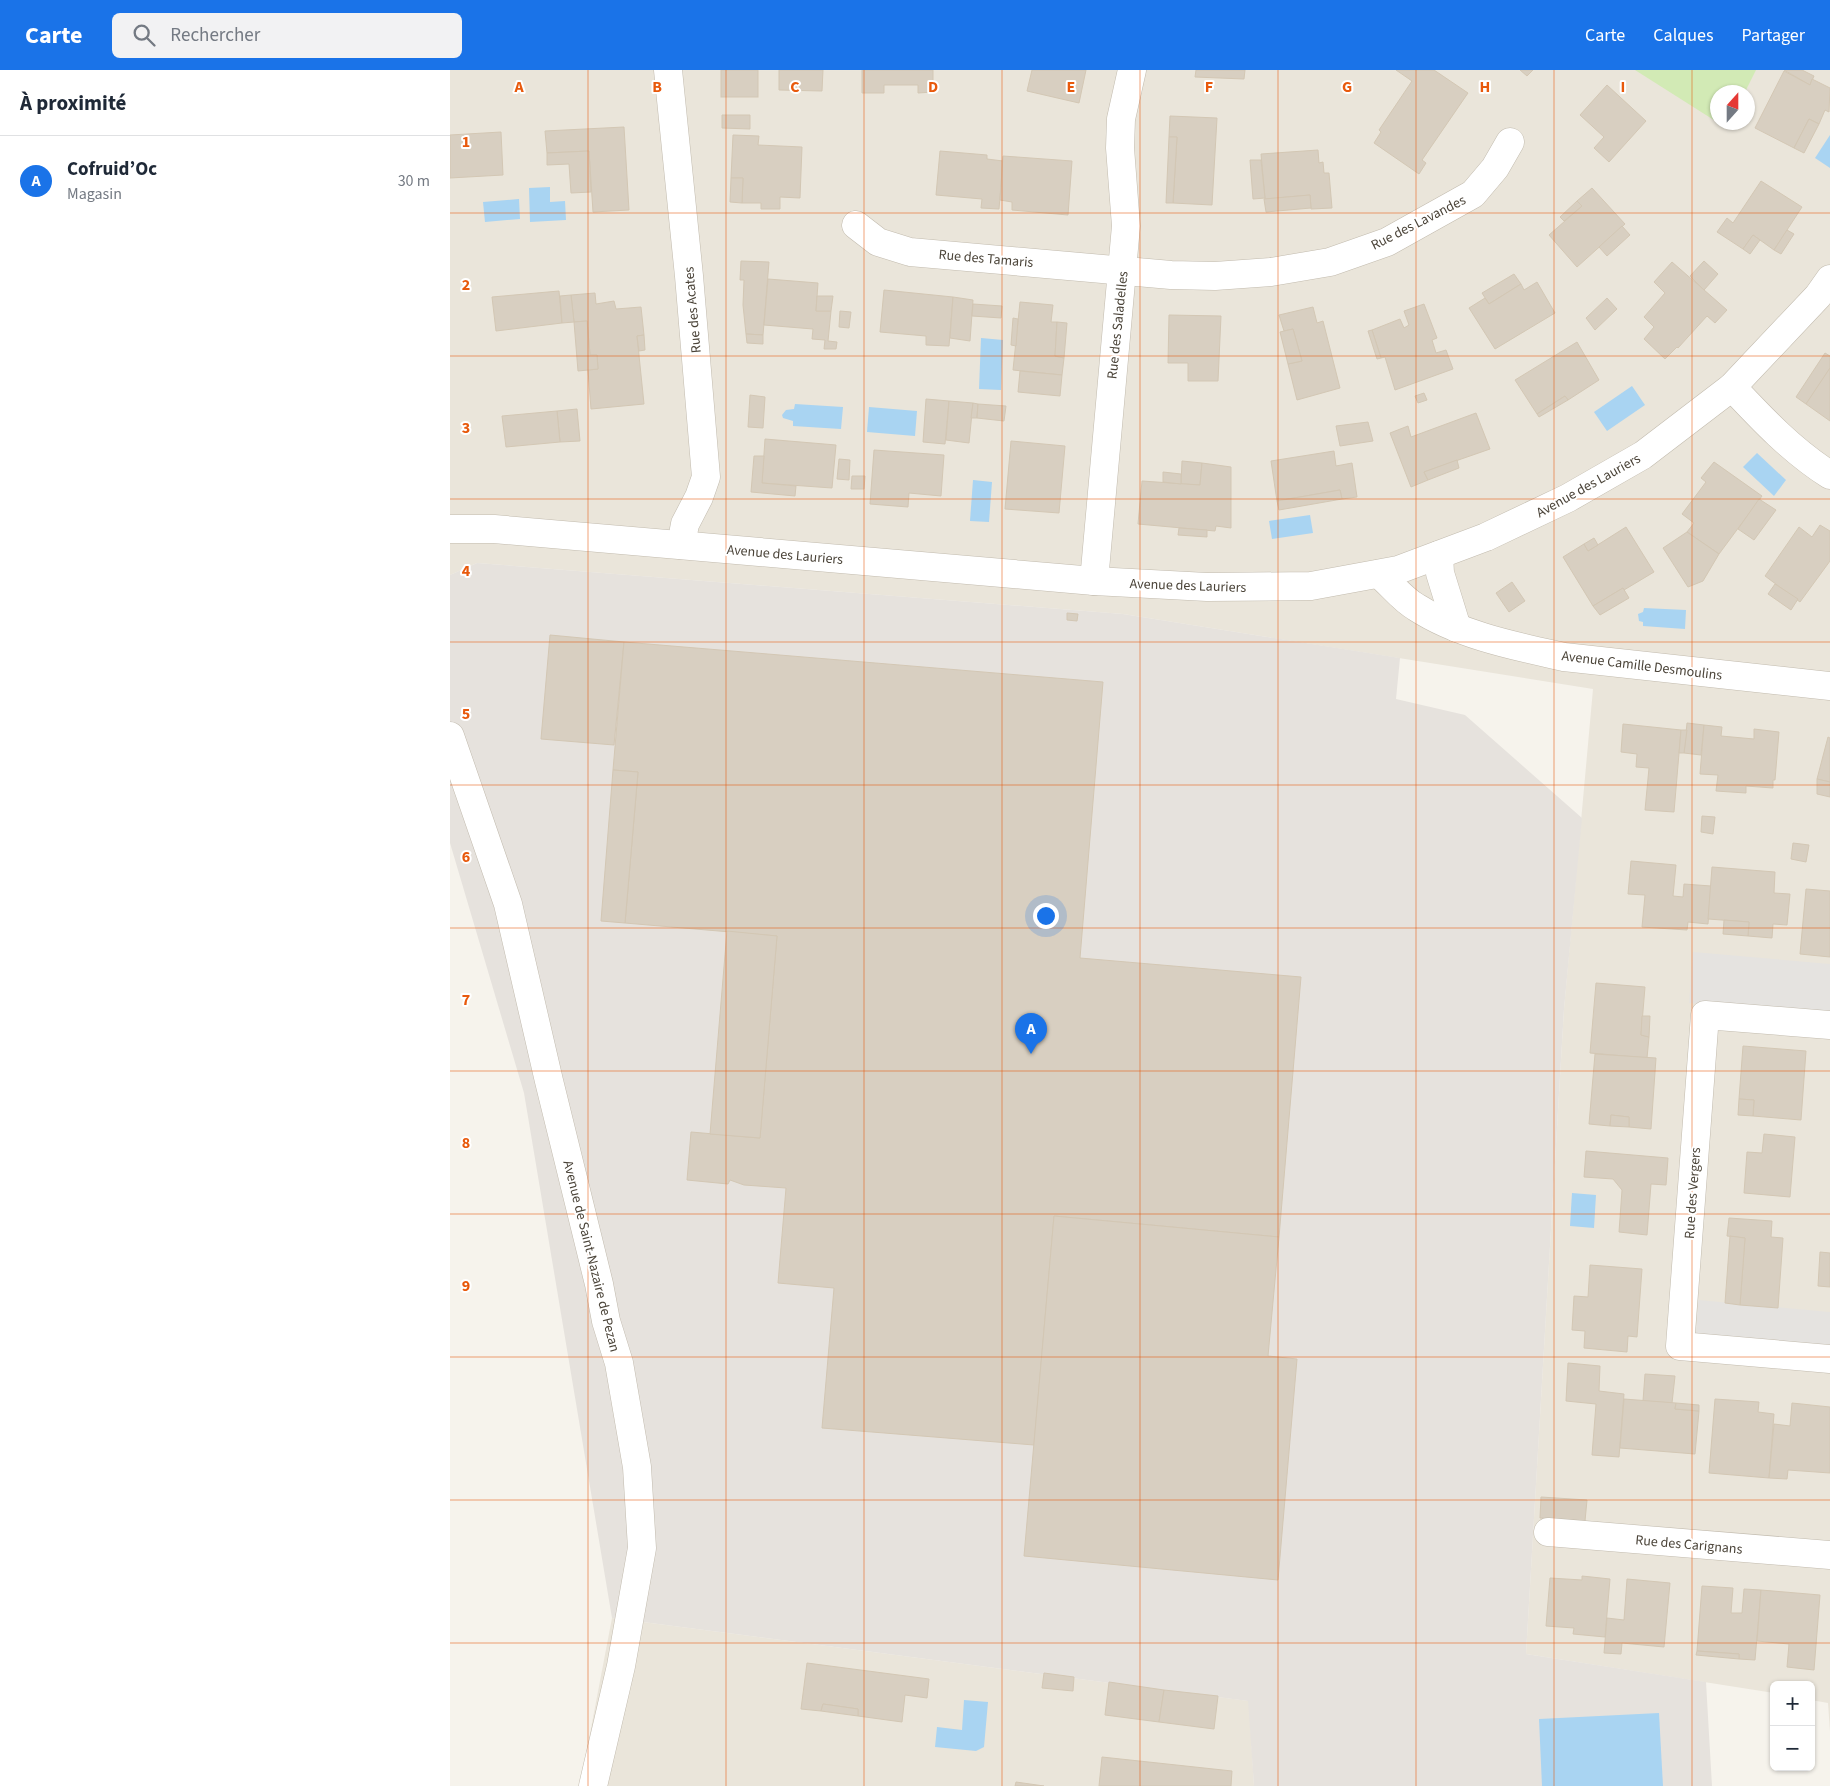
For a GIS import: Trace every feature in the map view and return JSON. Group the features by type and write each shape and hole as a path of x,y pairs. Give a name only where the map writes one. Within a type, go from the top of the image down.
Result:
{"street":[{"name":"Rue des Acates","path":"668,70 689,276 706,477 699,497 685,524 682,545"},
{"name":"Rue des Saladelles","path":"1094,581 1126,226 1120,148 1121,120 1132,70"},
{"name":"Rue des Lavandes","path":"1122,270 1216,276 1271,272 1330,262 1387,242 1473,194 1495,168 1510,142"},
{"name":"Rue des Tamaris","path":"856,225 878,242 910,252 1122,270"},
{"name":"Avenue des Lauriers","path":"450,529 494,529 1094,581 1207,587 1311,586 1379,574 1398,570 1486,537 1568,498 1642,455 1732,387 1818,296 1830,279"},
{"path":"1732,387 1775,431 1810,462 1830,475"},
{"path":"1439,555 1440,572 1457,628"},
{"name":"Avenue Camille Desmoulins","path":"1379,574 1415,607 1457,628 1527,649 1564,657 1830,686"},
{"name":"Avenue de Saint-Nazaire de Pezan","path":"450,736 508,904 548,1081 599,1284 606,1321 619,1363 637,1467 642,1548 621,1666 593,1786"},
{"name":"Rue des Vergers","path":"1830,1025 1705,1015 1680,1346 1830,1359"},
{"name":"Rue des Carignans","path":"1548,1532 1830,1555"}],"shaded area":[{"path":"450,70 1830,70 1830,1732 1828,1703 1815,1701 1815,1681 1770,1681 1770,1692 1526,1654 1564,1009 1593,689 1123,614 477,563 450,575"},
{"path":"477,563 1123,614 1400,658 1396,699 1465,715 1582,818 1564,1009 1526,1654 1706,1682 1712,1786 1254,1786 1248,1701 612,1618 524,1093 450,843 450,575"},
{"path":"1693,952 1830,964 1830,1014 1689,1003"},
{"path":"1698,1300 1830,1312 1830,1346 1696,1333"},
{"path":"612,1618 1249,1701 1254,1786 580,1786"}],"green space":[{"path":"1635,70 1756,70 1748,85 1710,85 1710,118"}],"water":[{"path":"1830,135 1830,168 1815,158"},
{"path":"550,187 550,202 565,201 566,220 530,222 529,188"},
{"path":"519,199 520,219 485,222 483,202"},
{"path":"981,338 1003,340 1001,390 979,389"},
{"path":"1632,386 1645,405 1607,431 1594,412"},
{"path":"795,404 843,407 841,429 793,426 793,421 783,418 782,415 786,410 794,409"},
{"path":"869,407 917,411 915,436 867,432"},
{"path":"1757,453 1786,480 1774,496 1743,467"},
{"path":"973,480 992,482 989,522 970,521"},
{"path":"1310,515 1313,533 1272,539 1269,521"},
{"path":"1644,608 1686,610 1685,629 1643,626 1643,622 1639,621 1638,614 1643,612"},
{"path":"1572,1193 1596,1195 1594,1228 1570,1226"},
{"path":"964,1700 988,1702 984,1747 976,1751 935,1747 937,1727 962,1730"},
{"path":"1659,1713 1663,1786 1542,1786 1539,1719"}],"building":[{"path":"721,70 758,70 758,97 721,97"},
{"path":"779,70 823,70 822,91 779,90"},
{"path":"862,70 933,70 933,92 918,93 918,85 884,85 884,93 862,93"},
{"path":"1032,70 1086,70 1079,103 1027,91"},
{"path":"1196,70 1245,70 1244,79 1195,77"},
{"path":"1396,70 1434,70 1468,93 1422,160 1426,163 1419,174 1374,143 1381,132 1379,130 1412,81"},
{"path":"1520,70 1533,70 1527,76"},
{"path":"1784,70 1802,70 1814,76 1810,85"},
{"path":"1784,71 1810,85 1812,79 1830,88 1829,112 1825,110 1819,124 1809,119 1794,148 1755,128"},
{"path":"1607,85 1646,121 1609,162 1594,148 1604,137 1580,115"},
{"path":"722,115 750,115 750,129 722,128"},
{"path":"1170,116 1217,118 1212,205 1173,203 1177,137 1169,137"},
{"path":"1809,119 1819,124 1804,153 1794,148"},
{"path":"624,127 629,210 593,212 589,151 547,153 545,131"},
{"path":"501,132 503,175 450,178 450,135"},
{"path":"733,135 759,136 758,145 802,147 800,198 780,197 780,209 761,209 761,203 742,203 743,178 731,178"},
{"path":"1169,137 1177,137 1173,203 1166,203"},
{"path":"1318,150 1319,163 1323,162 1324,173 1329,173 1332,208 1311,209 1310,195 1265,199 1261,154"},
{"path":"589,151 591,192 571,193 569,164 547,165 547,153"},
{"path":"940,151 987,155 987,159 1003,161 999,209 981,208 982,199 936,195"},
{"path":"1003,156 1072,161 1068,215 1012,210 1012,202 1000,200"},
{"path":"1250,160 1261,160 1265,198 1253,199"},
{"path":"731,178 743,178 742,203 730,202"},
{"path":"1761,181 1802,207 1774,250 1753,235 1743,249 1717,232 1727,218 1733,223"},
{"path":"1592,188 1625,224 1577,267 1549,235 1582,206 1577,201"},
{"path":"1310,195 1311,208 1266,212 1264,199"},
{"path":"1577,201 1582,206 1564,221 1560,217"},
{"path":"1622,226 1630,235 1607,256 1599,247"},
{"path":"1787,230 1794,234 1781,254 1774,250"},
{"path":"1753,235 1760,240 1750,254 1743,249"},
{"path":"741,261 769,262 763,335 746,334 743,305 744,280 740,280"},
{"path":"1704,261 1718,274 1704,290 1690,276"},
{"path":"1672,262 1727,310 1715,323 1707,316 1678,348 1665,359 1644,339 1654,327 1644,317 1665,293 1654,282"},
{"path":"1514,274 1521,284 1489,304 1482,293"},
{"path":"768,279 818,283 816,311 831,311 828,341 837,342 836,349 824,349 825,340 812,339 813,329 764,325"},
{"path":"1537,282 1555,313 1495,349 1469,308 1485,298 1489,304 1521,284 1524,290"},
{"path":"884,290 953,297 949,346 926,345 926,336 880,332"},
{"path":"559,291 562,323 496,331 492,297"},
{"path":"595,293 596,304 614,301 616,309 641,307 644,335 637,336 644,404 591,409 588,370 598,369 597,355 590,355 587,321 574,322 571,295"},
{"path":"571,295 574,322 562,323 560,296"},
{"path":"817,296 833,296 831,311 816,311"},
{"path":"953,297 973,300 970,341 950,338"},
{"path":"1607,298 1617,309 1595,330 1586,318"},
{"path":"1020,302 1053,305 1051,322 1057,322 1055,356 1064,358 1062,375 1013,370"},
{"path":"973,304 1002,306 1001,318 972,316"},
{"path":"1424,304 1437,338 1432,340 1436,353 1446,350 1453,369 1395,390 1385,357 1381,358 1372,330 1400,319 1404,328 1409,325 1404,311"},
{"path":"1313,307 1317,323 1323,321 1340,388 1297,400 1288,364 1302,361 1293,329 1284,331 1279,315"},
{"path":"840,311 851,312 849,328 839,327"},
{"path":"1169,315 1221,316 1218,381 1188,381 1188,363 1168,363"},
{"path":"1013,318 1018,319 1016,346 1011,345"},
{"path":"587,321 590,355 597,355 598,369 578,371 574,322"},
{"path":"1057,322 1067,323 1064,358 1055,356"},
{"path":"1293,329 1302,361 1288,364 1280,332"},
{"path":"1372,330 1381,358 1377,359 1368,331"},
{"path":"746,334 763,335 763,344 747,343"},
{"path":"644,335 645,350 639,351 637,336"},
{"path":"1577,342 1599,380 1568,400 1565,396 1537,414 1515,380"},
{"path":"1825,353 1830,356 1830,368 1806,404 1796,397"},
{"path":"1830,368 1830,421 1806,404"},
{"path":"1020,371 1062,375 1060,396 1018,392"},
{"path":"1424,393 1427,400 1418,403 1415,396"},
{"path":"750,395 765,397 763,428 748,427"},
{"path":"1565,396 1568,400 1539,417 1537,414"},
{"path":"926,399 949,401 945,444 923,442"},
{"path":"949,401 973,403 969,443 946,440"},
{"path":"973,403 978,404 977,418 971,418"},
{"path":"978,404 1006,406 1004,421 977,418"},
{"path":"577,409 580,441 560,442 557,411"},
{"path":"557,411 560,442 506,447 502,416"},
{"path":"1476,413 1490,449 1424,472 1428,480 1411,487 1390,433 1408,426 1411,437"},
{"path":"1368,422 1373,441 1340,446 1336,426"},
{"path":"765,439 836,445 832,488 762,483"},
{"path":"1011,441 1065,446 1059,513 1005,509"},
{"path":"874,450 944,455 941,496 909,493 908,507 870,504"},
{"path":"1334,451 1336,466 1352,463 1357,497 1342,499 1340,490 1277,501 1271,461"},
{"path":"754,456 764,456 762,483 796,486 795,496 751,492"},
{"path":"839,459 850,460 849,480 837,479"},
{"path":"1457,460 1459,468 1428,480 1424,472"},
{"path":"1182,461 1202,463 1200,485 1181,484"},
{"path":"1714,462 1762,496 1719,554 1687,532 1694,523 1682,514 1706,482 1701,478"},
{"path":"1202,463 1231,467 1231,528 1216,526 1215,531 1138,524 1142,481 1200,485"},
{"path":"1163,472 1181,474 1181,484 1163,482"},
{"path":"852,476 865,476 864,489 851,489"},
{"path":"1340,490 1342,499 1279,510 1277,501"},
{"path":"1759,499 1776,510 1754,540 1738,529"},
{"path":"1820,525 1830,531 1830,561 1800,602 1765,576 1799,527 1812,537"},
{"path":"1626,527 1654,572 1593,606 1563,557 1584,544 1588,551"},
{"path":"1179,528 1207,530 1207,537 1178,535"},
{"path":"1687,532 1719,554 1703,581 1688,587 1663,548"},
{"path":"1594,538 1598,545 1588,551 1584,544"},
{"path":"1512,582 1525,601 1509,612 1496,593"},
{"path":"1775,584 1798,599 1791,610 1768,594"},
{"path":"1623,588 1629,598 1600,615 1593,606"},
{"path":"1067,613 1078,614 1077,621 1067,620"},
{"path":"550,635 624,642 614,745 541,739"},
{"path":"624,642 1103,682 1080,958 1301,977 1279,1237 1054,1216 1034,1445 822,1428 834,1288 778,1283 786,1188 744,1185 730,1180 728,1184 687,1180 691,1132 760,1138 777,936 625,923 638,772 613,770"},
{"path":"1687,723 1704,725 1701,755 1684,753"},
{"path":"1623,724 1681,730 1674,812 1645,810 1649,768 1636,767 1637,754 1621,752"},
{"path":"1704,725 1722,727 1721,736 1754,739 1754,729 1779,732 1773,788 1746,786 1746,793 1716,791 1718,775 1700,774"},
{"path":"1681,730 1687,730 1684,753 1679,753"},
{"path":"1828,737 1830,738 1830,782 1817,779"},
{"path":"613,770 638,772 625,923 601,921"},
{"path":"1817,779 1830,782 1830,797 1817,794"},
{"path":"1702,816 1715,817 1713,834 1701,832"},
{"path":"1793,843 1809,845 1806,862 1791,859"},
{"path":"1631,861 1676,865 1673,896 1683,897 1684,884 1711,886 1708,924 1688,922 1687,930 1642,927 1645,895 1628,894"},
{"path":"1712,867 1775,872 1774,893 1790,894 1787,925 1773,924 1772,938 1748,936 1749,922 1708,919"},
{"path":"1806,889 1830,891 1830,957 1800,954"},
{"path":"1724,920 1749,922 1748,936 1723,934"},
{"path":"727,931 777,936 760,1138 710,1134"},
{"path":"1596,983 1645,987 1641,1035 1649,1037 1647,1058 1590,1053"},
{"path":"1642,1016 1650,1016 1649,1037 1641,1035"},
{"path":"1743,1046 1806,1051 1801,1120 1753,1116 1754,1100 1739,1099"},
{"path":"1595,1054 1656,1058 1651,1129 1629,1127 1629,1117 1611,1115 1610,1126 1589,1124"},
{"path":"1739,1099 1754,1100 1753,1116 1738,1115"},
{"path":"1611,1115 1629,1117 1629,1127 1610,1126"},
{"path":"1764,1134 1795,1137 1790,1197 1744,1193 1747,1152 1762,1153"},
{"path":"1586,1151 1668,1158 1666,1185 1651,1184 1647,1235 1619,1232 1622,1190 1613,1179 1584,1177"},
{"path":"1054,1216 1279,1237 1268,1356 1297,1359 1278,1580 1024,1556"},
{"path":"1729,1218 1772,1221 1771,1237 1783,1238 1778,1308 1740,1305 1745,1238 1727,1236"},
{"path":"1730,1236 1745,1238 1740,1305 1725,1303"},
{"path":"1820,1252 1830,1253 1830,1287 1818,1286"},
{"path":"1590,1265 1642,1269 1637,1337 1628,1336 1627,1352 1584,1348 1585,1331 1572,1330 1574,1296 1588,1297"},
{"path":"1568,1363 1600,1366 1599,1391 1624,1394 1619,1457 1592,1455 1596,1404 1566,1401"},
{"path":"1645,1374 1675,1376 1672,1403 1643,1401"},
{"path":"1624,1399 1676,1403 1675,1409 1699,1411 1695,1454 1620,1448"},
{"path":"1715,1399 1759,1402 1758,1412 1774,1414 1769,1478 1709,1473"},
{"path":"1676,1403 1699,1405 1699,1411 1675,1409"},
{"path":"1792,1403 1830,1407 1830,1473 1788,1470 1787,1479 1769,1478 1774,1424 1790,1426"},
{"path":"1541,1497 1587,1500 1585,1521 1540,1518"},
{"path":"1582,1576 1610,1579 1605,1637 1573,1634 1574,1628 1546,1626 1550,1578 1582,1580"},
{"path":"1627,1579 1670,1583 1664,1647 1622,1643 1621,1654 1604,1653 1607,1618 1624,1620"},
{"path":"1702,1586 1733,1588 1731,1613 1742,1613 1744,1589 1761,1590 1755,1660 1739,1659 1739,1654 1697,1651"},
{"path":"1761,1590 1820,1595 1814,1670 1787,1667 1789,1644 1757,1641"},
{"path":"1697,1651 1739,1654 1739,1659 1696,1655"},
{"path":"807,1663 929,1679 927,1698 905,1695 902,1722 858,1716 858,1709 823,1704 821,1711 801,1709"},
{"path":"1044,1673 1074,1677 1073,1691 1042,1688"},
{"path":"1109,1682 1164,1690 1159,1722 1105,1715"},
{"path":"1164,1690 1218,1696 1214,1729 1159,1722"},
{"path":"823,1704 858,1709 858,1716 821,1711"},
{"path":"1102,1757 1232,1771 1231,1786 1099,1786"},
{"path":"1016,1782 1044,1786 1015,1786"}],"place":[{"name":"Cofruid’Oc","path":"1031,1054"}]}
